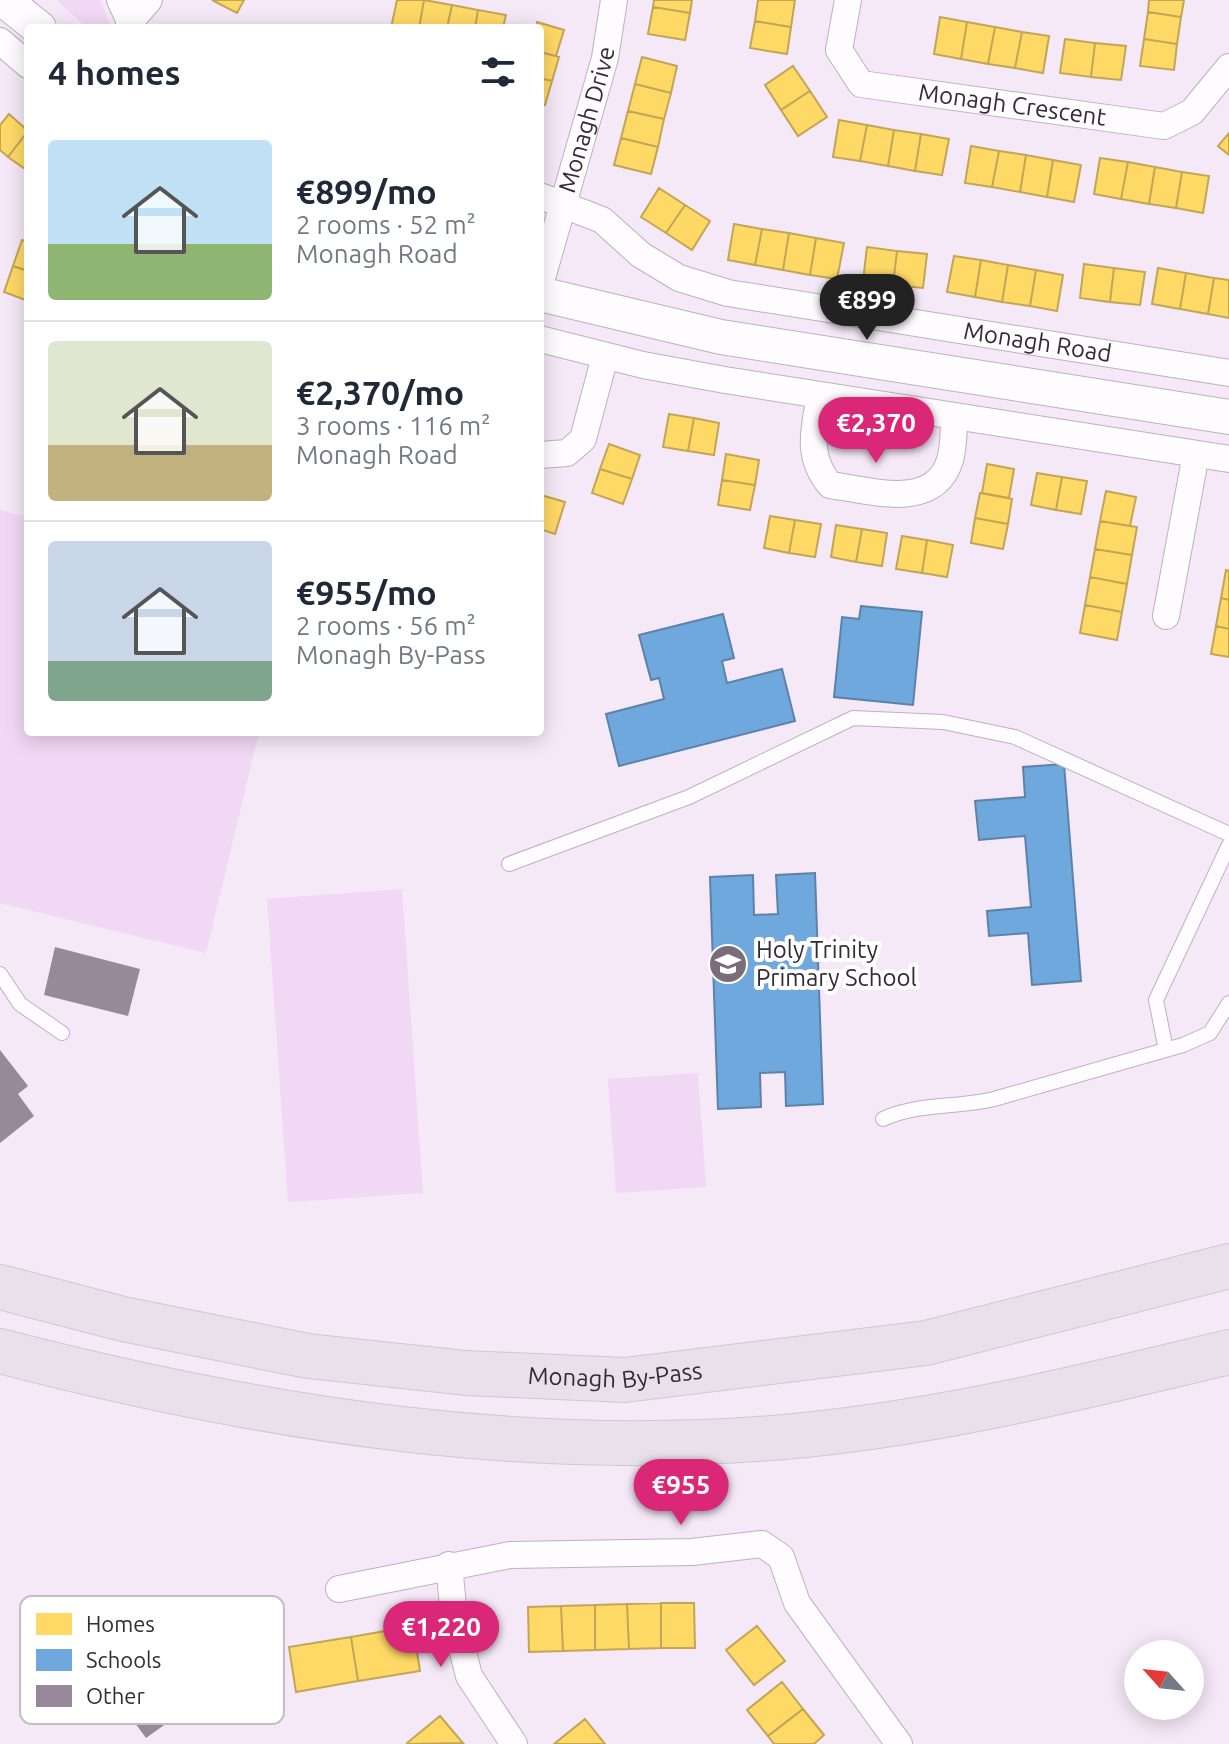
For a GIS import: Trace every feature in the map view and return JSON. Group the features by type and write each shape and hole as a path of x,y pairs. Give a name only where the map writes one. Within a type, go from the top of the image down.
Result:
{"highway":[{"name":"Monagh By-Pass","path":"0,1287 123,1319 308,1356 466,1373 625,1380 926,1343 1229,1266"},
{"path":"926,1343 1038,1346 1229,1296"},
{"path":"0,1351 182,1395 309,1417 431,1433 606,1443 738,1440 895,1423 1000,1407 1229,1352"}],"street":[{"path":"127,17 149,0"},
{"name":"Monagh Drive","path":"544,257 552,200 605,58 614,0"},
{"name":"Monagh Crescent","path":"848,0 839,50 861,84 1164,126 1192,112 1229,67"},
{"path":"0,41 24,62"},
{"name":"Monagh Road","path":"552,200 602,220 641,255 679,278 728,293 1229,373"},
{"name":"Monagh Road","path":"544,295 721,337 1229,417"},
{"path":"544,340 605,356 820,396 1229,459"},
{"path":"544,455 567,453 583,439 605,356"},
{"path":"820,396 813,437 816,468 830,485 911,495 935,485 950,461 955,417"},
{"path":"1166,616 1196,454"},
{"path":"339,1589 510,1555 692,1552 762,1544 781,1557 797,1603 899,1744"},
{"path":"449,1565 454,1616 469,1676 514,1744"}],"lane":[{"path":"509,864 689,797 853,718 943,722 1015,737 1229,834"},
{"path":"1166,1050 1156,1000 1229,845"},
{"path":"0,974 20,1004 62,1033"},
{"path":"883,1119 901,1111 969,1105 994,1099 1166,1050 1210,1033 1229,1003"}],"shaded area":[{"path":"57,0 100,0 110,24 83,24"},
{"path":"0,510 24,516 24,736 258,736 206,953 0,903"},
{"path":"402,889 423,1193 288,1202 267,899"},
{"path":"698,1073 706,1187 616,1193 608,1079"}],"building: Homes":[{"path":"212,0 244,0 237,13"},
{"path":"397,0 424,0 420,24 392,24"},
{"path":"424,0 452,5 448,24 420,24"},
{"path":"654,0 692,0 690,13 653,7"},
{"path":"758,0 795,0 791,27 755,21"},
{"path":"1149,0 1184,0 1181,17 1148,12"},
{"path":"452,5 478,10 476,24 448,24"},
{"path":"653,7 690,13 685,40 648,34"},
{"path":"478,10 506,15 504,24 476,24"},
{"path":"1148,12 1181,17 1177,44 1144,39"},
{"path":"940,17 967,22 961,59 934,54"},
{"path":"755,21 791,27 787,54 750,48"},
{"path":"967,22 995,27 988,64 961,59"},
{"path":"544,24 564,30 556,56 544,53"},
{"path":"995,27 1022,32 1015,68 988,64"},
{"path":"1022,32 1049,36 1043,73 1015,68"},
{"path":"1065,39 1095,43 1091,77 1060,73"},
{"path":"1144,39 1177,44 1174,70 1140,66"},
{"path":"1095,43 1126,46 1121,80 1091,77"},
{"path":"544,53 559,57 552,81 544,79"},
{"path":"642,57 677,66 671,93 635,84"},
{"path":"793,66 810,91 781,110 765,85"},
{"path":"544,79 552,81 544,105"},
{"path":"635,84 671,93 664,119 628,111"},
{"path":"810,91 827,117 798,136 781,110"},
{"path":"628,111 664,119 658,147 621,138"},
{"path":"9,114 24,127 24,136 8,157 0,150 0,125"},
{"path":"839,120 867,125 860,161 833,157"},
{"path":"867,125 894,130 888,166 860,161"},
{"path":"894,130 921,134 915,171 888,166"},
{"path":"1229,133 1229,155 1218,146"},
{"path":"921,134 949,139 942,175 915,171"},
{"path":"24,136 24,168 8,157"},
{"path":"621,138 658,147 651,174 614,165"},
{"path":"971,146 999,151 992,187 965,183"},
{"path":"999,151 1026,155 1020,192 992,187"},
{"path":"1026,155 1053,160 1047,197 1020,192"},
{"path":"1100,158 1128,162 1121,199 1094,194"},
{"path":"1053,160 1081,165 1074,202 1047,197"},
{"path":"1128,162 1155,167 1149,204 1121,199"},
{"path":"1155,167 1182,172 1176,208 1149,204"},
{"path":"1182,172 1209,176 1203,213 1176,208"},
{"path":"659,188 685,205 666,233 641,217"},
{"path":"685,205 710,221 692,250 666,233"},
{"path":"734,224 762,229 755,265 728,260"},
{"path":"762,229 789,233 783,270 755,265"},
{"path":"789,233 816,238 810,275 783,270"},
{"path":"816,238 844,243 837,279 810,275"},
{"path":"22,240 24,241 24,270 13,266"},
{"path":"867,247 897,251 893,285 863,281"},
{"path":"897,251 927,254 923,288 893,285"},
{"path":"954,256 981,260 975,297 947,292"},
{"path":"981,260 1008,265 1002,302 975,297"},
{"path":"1084,264 1114,268 1110,302 1080,298"},
{"path":"1008,265 1036,270 1030,306 1002,302"},
{"path":"13,266 24,270 24,300 4,292"},
{"path":"1114,268 1145,272 1140,305 1110,302"},
{"path":"1158,268 1186,273 1180,309 1152,304"},
{"path":"1036,270 1063,275 1057,311 1030,306"},
{"path":"1186,273 1214,278 1208,314 1180,309"},
{"path":"1214,278 1229,280 1229,318 1208,314"},
{"path":"669,414 694,418 688,451 663,447"},
{"path":"694,418 719,423 714,455 688,451"},
{"path":"609,444 640,455 632,479 600,469"},
{"path":"726,454 759,460 755,485 722,480"},
{"path":"987,464 1014,469 1009,498 982,493"},
{"path":"600,469 632,479 623,504 592,493"},
{"path":"1037,473 1062,477 1056,510 1031,505"},
{"path":"1062,477 1087,481 1081,514 1056,510"},
{"path":"722,480 755,485 750,510 718,505"},
{"path":"1106,491 1136,497 1130,526 1100,521"},
{"path":"980,493 1012,499 1008,524 975,518"},
{"path":"544,496 565,502 555,534 544,530"},
{"path":"770,516 795,520 789,553 764,548"},
{"path":"975,518 1008,524 1003,549 971,543"},
{"path":"795,520 821,524 815,557 789,553"},
{"path":"1100,521 1137,527 1132,555 1095,549"},
{"path":"836,525 862,529 856,562 831,557"},
{"path":"862,529 887,533 882,566 856,562"},
{"path":"902,536 927,540 922,573 896,569"},
{"path":"927,540 953,545 947,577 922,573"},
{"path":"1095,549 1132,555 1127,584 1090,577"},
{"path":"1226,570 1229,571 1229,600 1221,598"},
{"path":"1090,577 1127,584 1122,612 1085,605"},
{"path":"1221,598 1229,600 1229,629 1216,626"},
{"path":"1085,605 1122,612 1117,640 1080,633"},
{"path":"1216,626 1229,629 1229,657 1211,654"},
{"path":"661,1603 661,1648 629,1649 627,1604"},
{"path":"661,1603 694,1603 695,1648 661,1648"},
{"path":"627,1604 629,1649 595,1650 595,1605"},
{"path":"595,1605 595,1650 563,1651 561,1606"},
{"path":"561,1606 563,1651 529,1652 528,1607"},
{"path":"413,1626 420,1671 358,1681 351,1637"},
{"path":"757,1626 785,1661 754,1685 726,1650"},
{"path":"351,1637 358,1681 296,1692 289,1647"},
{"path":"782,1682 803,1709 768,1736 747,1710"},
{"path":"803,1709 824,1735 814,1744 774,1744 768,1736"},
{"path":"440,1716 463,1743 407,1743"},
{"path":"585,1719 605,1744 554,1744"}],"building: Schools":[{"path":"861,606 922,612 913,705 834,697 842,617 859,619"},
{"path":"723,614 734,658 722,661 727,683 782,669 795,721 619,766 606,714 664,699 659,678 651,680 639,635"},
{"path":"1064,764 1081,981 1032,985 1028,933 989,936 987,911 1031,907 1025,836 979,840 975,801 1025,797 1023,767"},
{"path":"815,873 823,1104 786,1106 785,1072 760,1073 761,1107 718,1109 710,877 753,875 754,915 778,914 776,875"}],"building: Other":[{"path":"55,947 140,969 128,1016 44,995"},
{"path":"0,1050 28,1086 18,1094 34,1116 0,1143"},
{"path":"136,1724 166,1724 146,1738"}],"place":[{"name":"Holy Trinity Primary School","path":"728,964"}]}
